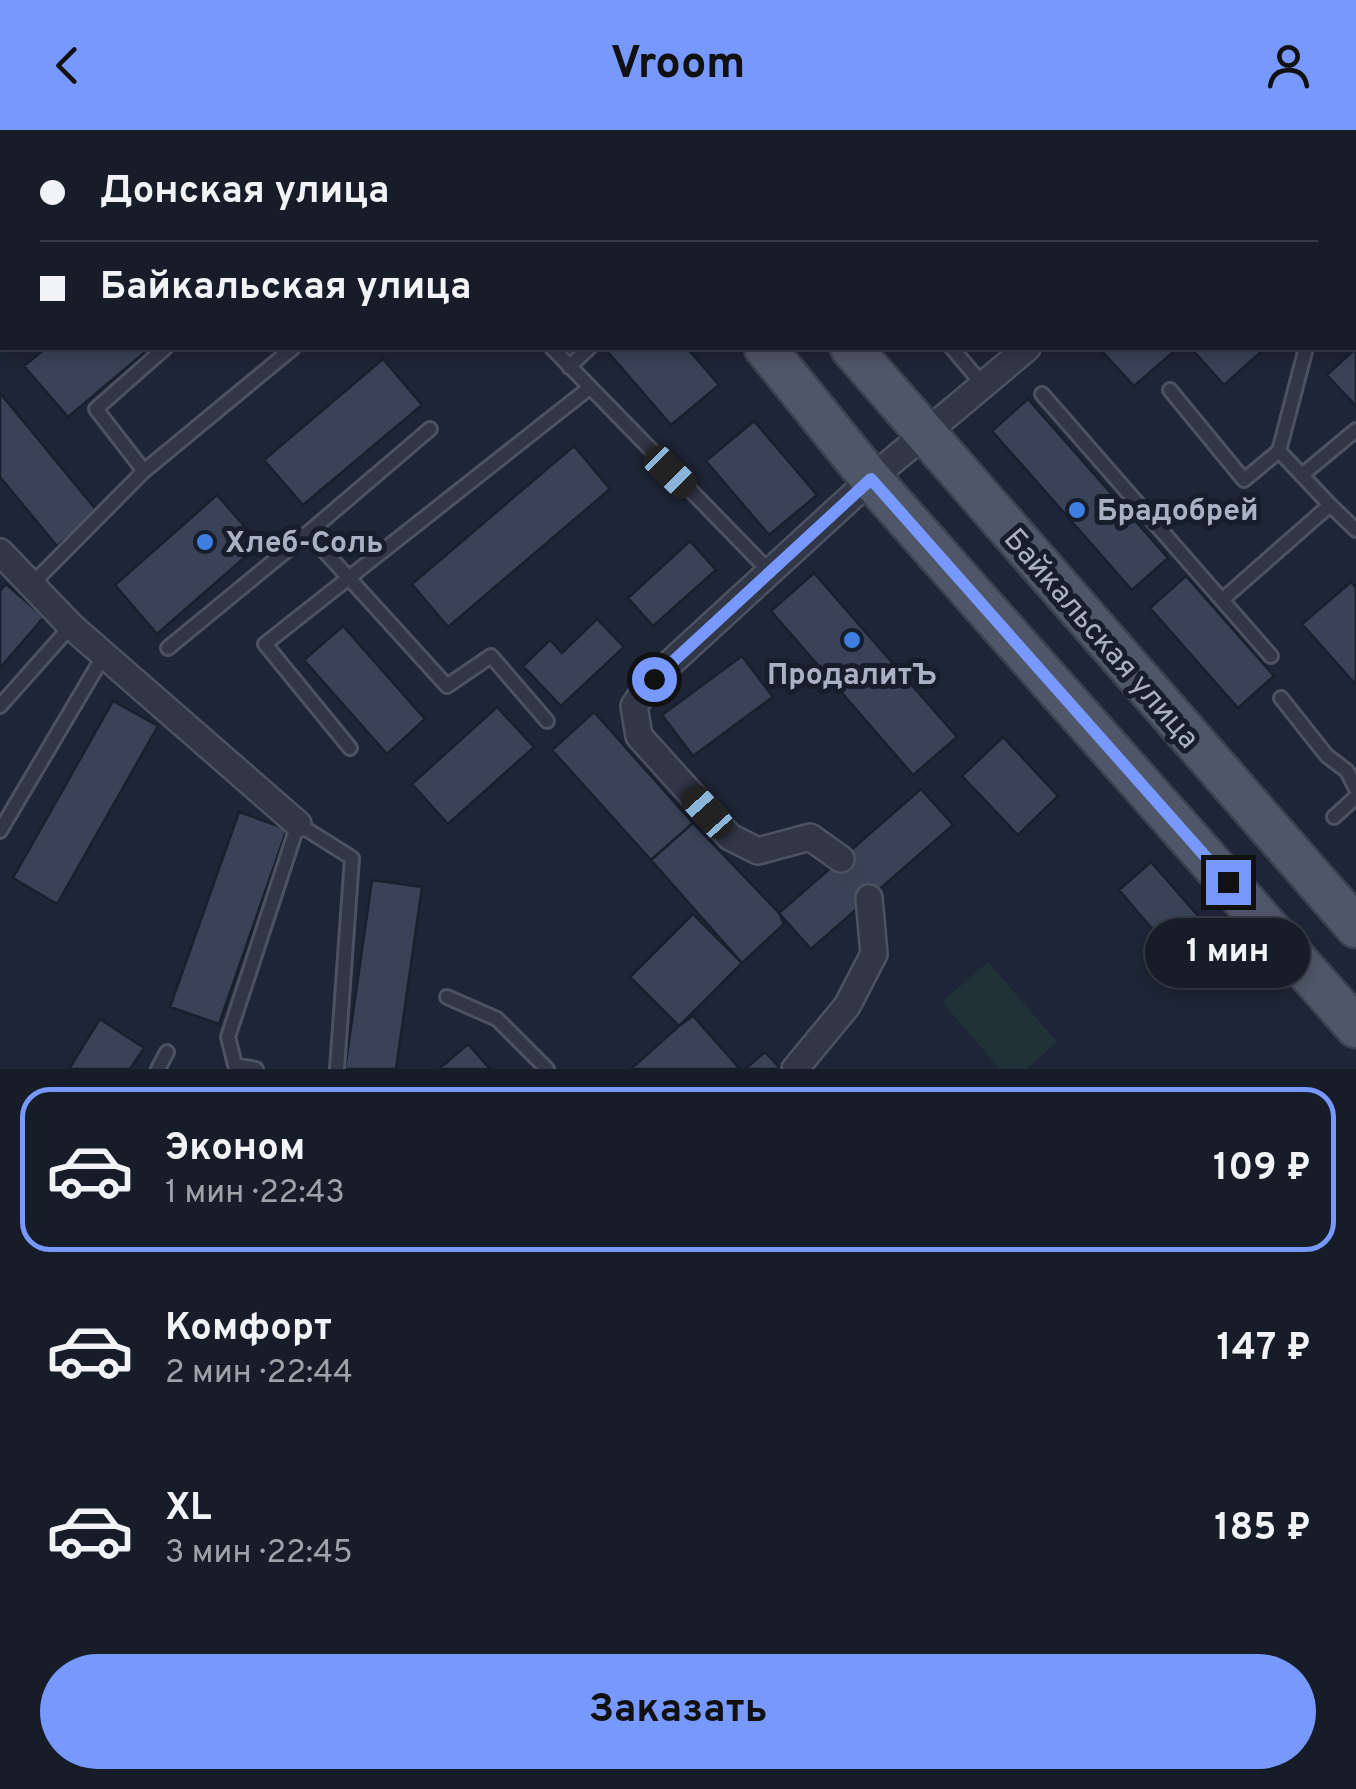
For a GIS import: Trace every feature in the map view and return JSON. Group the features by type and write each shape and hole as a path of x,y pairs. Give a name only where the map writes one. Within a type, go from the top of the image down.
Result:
{"main road":[{"path":"768,350 871,479 1356,1027"},
{"name":"Байкальская улица","path":"853,350 1356,927"}],"street":[{"path":"841,859 810,838 758,851 730,837 639,736 634,706 654,679 871,479 1025,350"},
{"path":"0,552 71,626 298,824"},
{"path":"795,1069 848,1006 874,954 869,898"}],"lane":[{"path":"144,472 96,409 163,350"},
{"path":"32,584 144,472 292,350"},
{"path":"554,350 770,572"},
{"path":"569,367 587,350"},
{"path":"954,350 983,385"},
{"path":"1170,390 1244,480 1279,451 1305,350"},
{"path":"350,748 265,644 588,389"},
{"path":"1042,394 1271,656"},
{"path":"168,648 430,429"},
{"path":"1302,475 1356,430"},
{"path":"1279,451 1356,530"},
{"path":"1222,600 1330,505"},
{"path":"308,533 447,686 491,656 547,721"},
{"path":"0,706 71,626"},
{"path":"0,831 104,655"},
{"path":"1281,698 1326,756 1347,771 1356,790"},
{"path":"1334,816 1356,798"},
{"path":"256,1069 234,1065 228,1037 298,824 352,858 337,1069"},
{"path":"447,996 498,1019 546,1069"},
{"path":"158,1069 167,1052"}],"shaded area":[{"path":"988,962 1057,1042 1026,1069 1000,1069 942,1002"}],"building":[{"path":"44,350 148,350 68,417 24,366"},
{"path":"689,350 719,385 671,425 608,352"},
{"path":"1101,350 1176,350 1134,386"},
{"path":"1193,350 1262,351 1224,385"},
{"path":"1356,350 1356,406 1327,375"},
{"path":"383,359 422,405 303,505 264,460"},
{"path":"0,393 98,512 57,546 0,477"},
{"path":"1028,399 1168,558 1132,590 992,431"},
{"path":"754,421 817,495 769,535 706,461"},
{"path":"574,446 610,489 448,627 412,584"},
{"path":"217,495 260,544 157,634 115,585"},
{"path":"690,541 716,570 653,626 628,598"},
{"path":"814,573 957,737 913,775 771,611"},
{"path":"1186,576 1274,676 1238,708 1150,608"},
{"path":"1351,582 1356,588 1356,685 1302,624"},
{"path":"6,584 44,617 0,668 0,591"},
{"path":"597,619 624,647 561,706 523,666 550,640 562,653"},
{"path":"343,626 425,719 387,754 304,660"},
{"path":"742,656 773,697 693,756 662,715"},
{"path":"113,701 158,726 57,904 13,878"},
{"path":"497,707 534,747 448,824 412,784"},
{"path":"594,712 693,823 651,860 552,750"},
{"path":"1003,737 1058,796 1018,835 962,776"},
{"path":"921,789 953,825 811,949 779,913"},
{"path":"239,812 287,829 219,1024 170,1007"},
{"path":"693,823 779,913 784,924 742,963 651,860"},
{"path":"1151,862 1221,942 1190,973 1119,890"},
{"path":"372,880 422,887 396,1069 345,1069"},
{"path":"693,914 742,963 679,1026 630,977"},
{"path":"693,1016 740,1069 631,1069 679,1026"},
{"path":"100,1019 144,1048 130,1069 69,1069"},
{"path":"468,1044 490,1069 439,1069"},
{"path":"765,1052 781,1069 745,1069"}],"tunnel":[{"path":"841,859 869,898"}],"place":[{"name":"Брадобрей","path":"1077,510"},
{"name":"Хлеб-Соль","path":"205,542"},
{"name":"ПродалитЪ","path":"852,640"}],"route":[{"path":"654,679 871,479 1228,882"}]}
